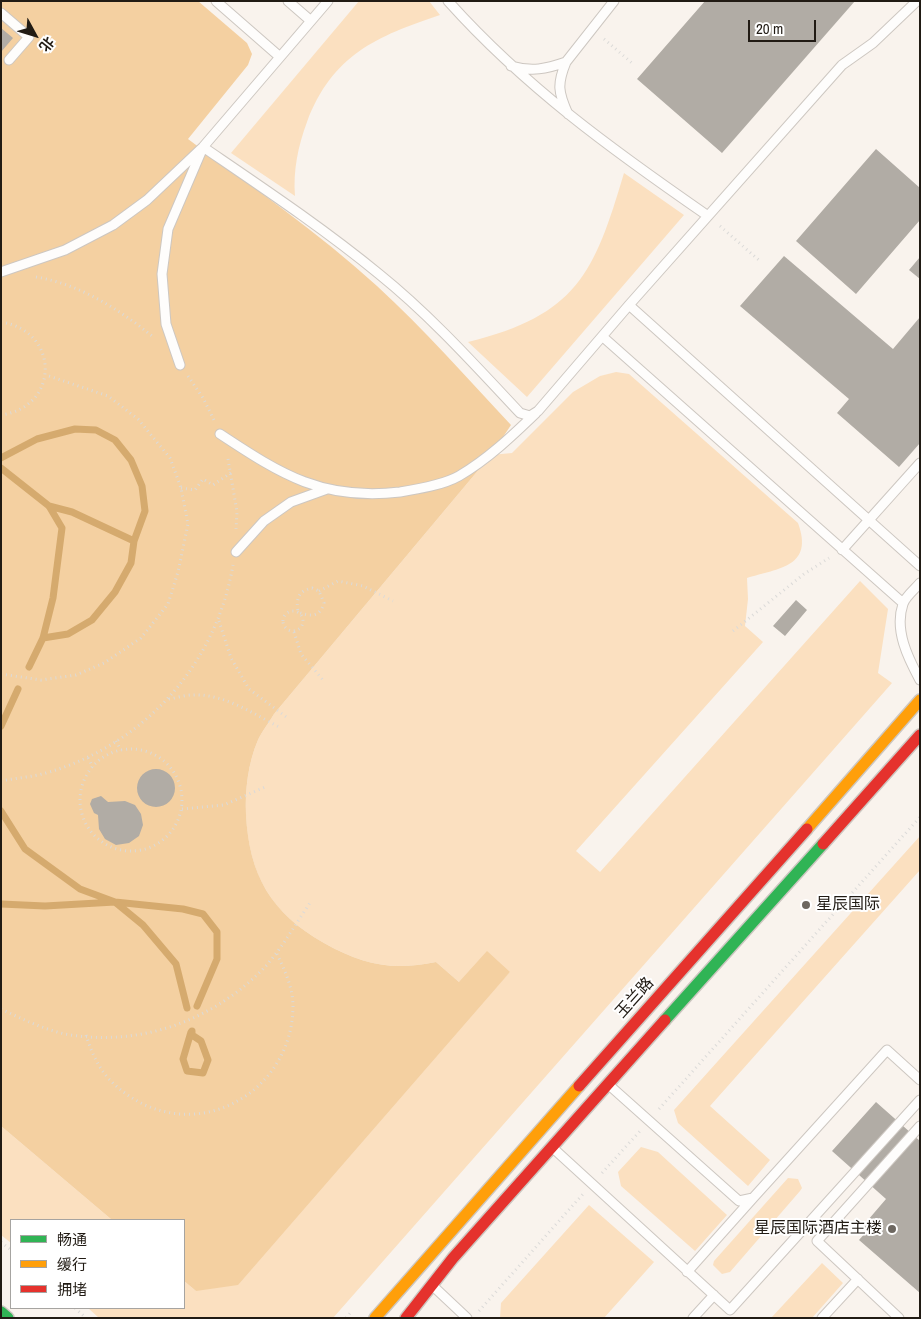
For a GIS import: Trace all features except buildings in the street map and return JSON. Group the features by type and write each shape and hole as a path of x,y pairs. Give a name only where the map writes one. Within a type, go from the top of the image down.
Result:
{"main road":[{"name":"玉兰路","path":"373,1318 920,700"},
{"path":"892,732 920,758"},
{"path":"409,1316 432,1285 608,1084 920,735"},
{"path":"1,1312 8,1318"}],"lane":[{"path":"216,1 280,57"},
{"path":"288,1 311,20"},
{"path":"1,272 65,250 113,225 147,200 203,147 328,1"},
{"path":"448,1 510,65 569,116 708,216"},
{"path":"569,116 560,97 559,80 566,62 614,1"},
{"path":"220,434 286,476 327,489 373,495 414,490 458,477 490,455 538,411 629,305 842,65 873,43 917,1"},
{"path":"1,13 29,37 9,60"},
{"path":"510,65 526,70 540,70 566,62"},
{"path":"180,365 166,324 162,274 168,229 203,147"},
{"path":"203,147 309,219 380,275 431,320 520,413 530,416 538,411"},
{"path":"629,305 920,566"},
{"path":"603,337 903,603"},
{"path":"842,550 920,463"},
{"path":"236,552 264,521 291,502 327,489"},
{"path":"920,583 903,603 900,625 904,643 920,680"},
{"path":"688,1272 887,1050 920,1080"},
{"path":"593,1071 739,1201 753,1198"},
{"path":"537,1134 730,1310 920,1100"},
{"path":"899,1318 817,1240 920,1126"},
{"path":"822,1318 858,1279"},
{"path":"432,1285 467,1318"},
{"path":"693,1318 714,1296"}],"path":[{"path":"592,28 632,63"},
{"path":"708,216 761,262"},
{"path":"34,277 82,291 118,310 157,341"},
{"path":"1,322 25,329 34,338 42,349 46,374 42,388 34,399 24,408 1,415"},
{"path":"1,781 45,774 88,758 132,732 169,699 197,662 219,620 230,587 236,552 237,512 232,472 220,434 203,398 180,365"},
{"path":"1,674 40,680 76,675 104,663 142,638 168,604 178,572 188,524 181,488 170,458 138,419 108,396 46,374"},
{"path":"181,488 195,490 203,479 213,485 232,472"},
{"path":"732,630 804,574 842,550"},
{"path":"319,591 338,581 362,586 393,601"},
{"path":"294,632 302,626 304,621 298,612 298,595 304,590 312,588 319,591 324,603 318,614 312,616 298,612 287,612 282,622 284,627 294,632 301,654 322,680"},
{"path":"219,620 231,658 249,689 289,719"},
{"path":"169,699 193,695 207,696 242,708 281,728"},
{"path":"116,742 121,750"},
{"path":"121,750 139,750 152,753 164,760 180,782 182,796 182,810 171,833 150,848 137,852 111,848 90,832 80,808 84,781 93,767 112,753 121,750"},
{"path":"88,758 93,767"},
{"path":"182,810 224,805 264,787"},
{"path":"473,1318 920,817"},
{"path":"1,1009 27,1022 65,1034 107,1037 151,1033 199,1017 227,1001 260,973 310,903"},
{"path":"86,1035 94,1058 109,1080 133,1099 158,1111 183,1115 211,1113 235,1103 257,1089 275,1067 291,1032 293,1004 288,977 276,952"},
{"path":"76,1309 86,1318"}],"shaded area":[{"path":"1,1 198,1 247,43 252,54 248,65 188,139 308,228 355,266 428,336 511,425 491,455 274,714 260,737 252,758 247,786 246,814 252,856 266,890 277,905 290,919 338,951 365,961 392,966 420,965 436,962 459,982 487,951 510,972 238,1285 196,1291 185,1282 185,1219 111,1219 1,1126"},
{"path":"359,1 429,1 440,15 377,40 343,64 329,80 317,99 301,140 296,168 295,196 231,153"},
{"path":"624,173 684,215 527,397 468,342 505,331 534,318 557,303 576,285 590,264 602,238"},
{"path":"616,372 629,374 798,523 802,538 801,549 791,563 781,568 747,578 748,599 745,626 763,642 576,851 600,872 860,581 888,609 878,673 892,683 333,1318 99,1318 89,1309 185,1309 185,1282 196,1291 510,972 459,982 436,962 420,965 392,966 365,961 338,951 306,931 290,919 277,905 266,890 258,874 248,836 246,815 247,786 250,767 258,740 274,714 491,455 512,453 573,392 600,376"},
{"path":"920,836 920,870 710,1106 770,1160 748,1186 678,1123 674,1110"},
{"path":"1,1126 111,1219 10,1219 10,1242 1,1235"},
{"path":"641,1147 658,1152 727,1215 695,1251 621,1186 618,1172"},
{"path":"788,1178 798,1179 802,1188 800,1191 730,1272 722,1274 713,1265 714,1261"},
{"path":"589,1205 654,1262 604,1318 500,1318 501,1303"},
{"path":"822,1263 843,1283 812,1318 771,1318"}],"waterway":[{"path":"1,458 37,439 75,429 96,430 115,440 131,460 142,486 145,511 134,541 131,563 115,592 92,620 68,634 43,638"},
{"path":"1,468 49,506 62,528 53,598 43,638 29,667"},
{"path":"49,506 72,512 134,541"},
{"path":"1,726 18,689"},
{"path":"1,811 25,849 80,889 115,902 143,925 176,964 187,1008"},
{"path":"1,904 45,906 115,902 183,909 203,914 217,932 217,959 197,1006"},
{"path":"191,1032 183,1059 187,1071 203,1073 208,1060 201,1041 192,1035 192,1031"}],"traffic: fast":[{"path":"665,1020 823,844"},
{"path":"1,1312 8,1318"}],"traffic: slow":[{"path":"807,829 920,700"},
{"path":"375,1318 579,1086"}],"traffic: jam":[{"path":"823,844 920,735"},
{"path":"579,1086 807,829"},
{"path":"406,1318 453,1258 665,1020"}],"place":[{"name":"星辰国际","path":"806,905"},
{"name":"星辰国际酒店主楼","path":"892,1229"}]}
